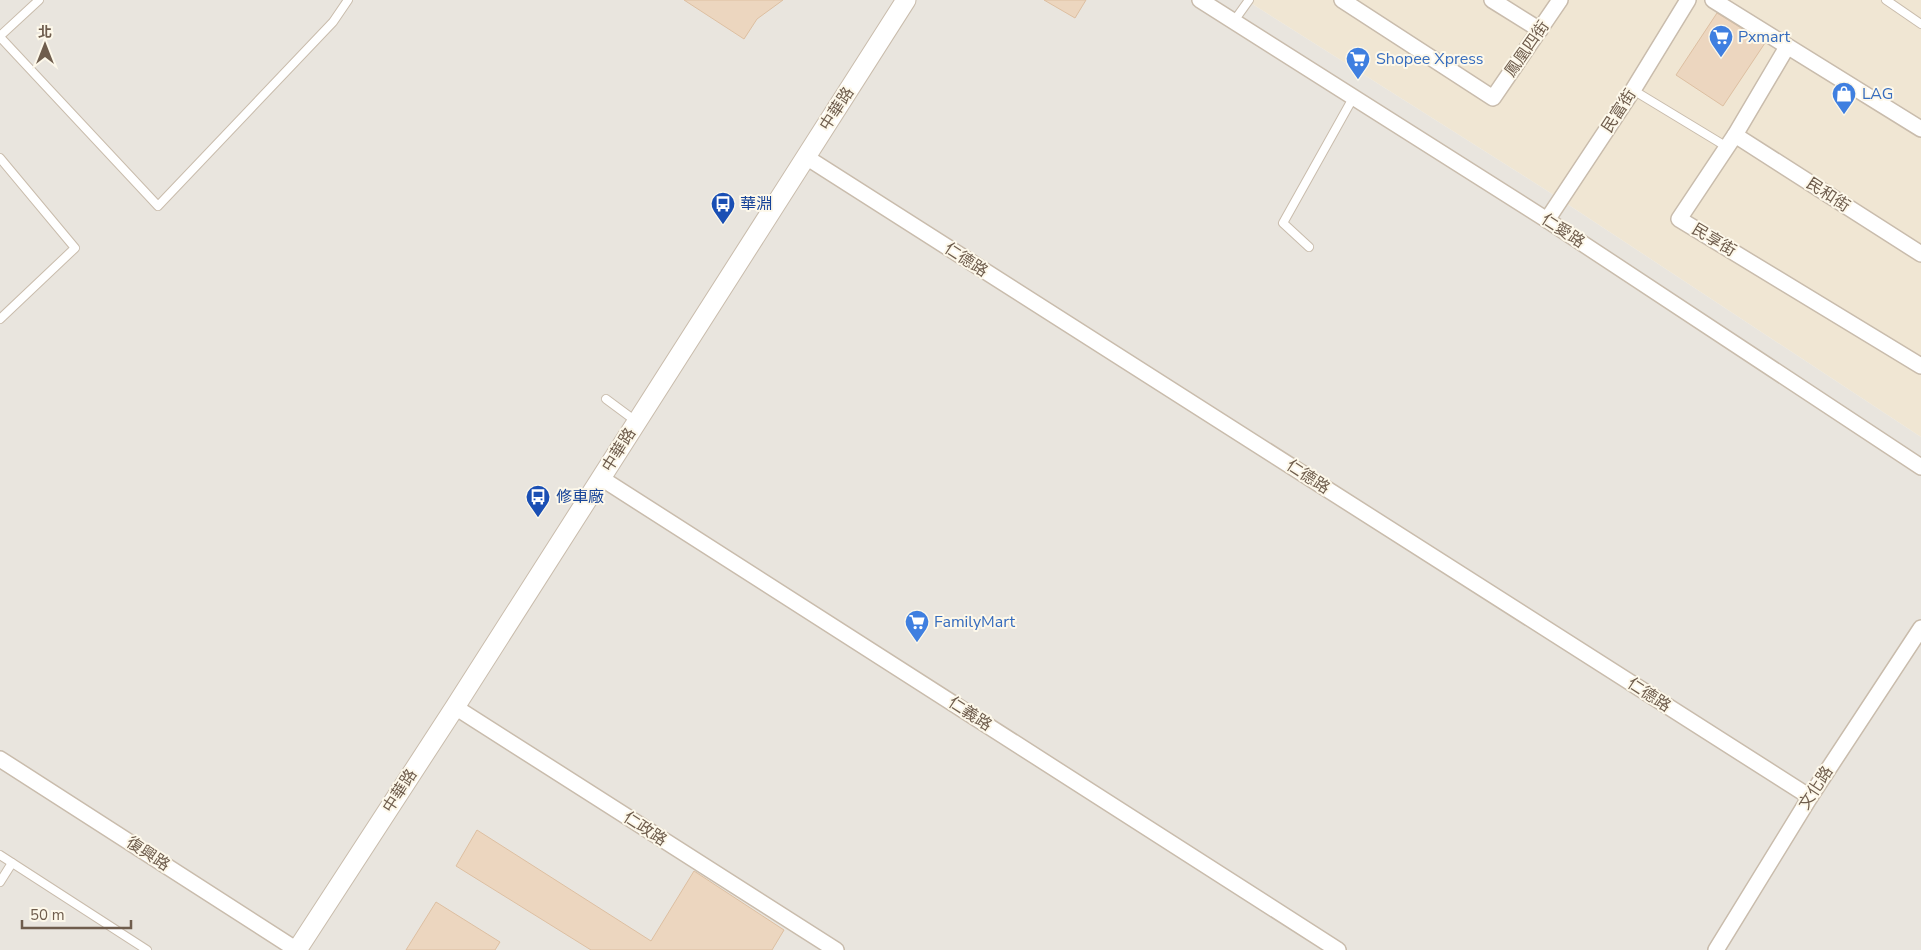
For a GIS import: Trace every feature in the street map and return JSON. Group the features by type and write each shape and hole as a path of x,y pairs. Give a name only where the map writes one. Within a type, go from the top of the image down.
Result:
{"street":[{"name":"中華路","path":"297,950 602,478 906,0"},
{"name":"仁愛路","path":"1200,0 1547,220 1921,468"},
{"name":"鳳凰四街","path":"1342,0 1493,98 1560,0"},
{"path":"1492,0 1540,30"},
{"name":"民富街","path":"1547,220 1634,90 1688,0"},
{"path":"1713,0 1921,129"},
{"name":"民享街","path":"1787,47 1731,141 1679,219 1921,366"},
{"name":"民和街","path":"1731,141 1921,254"},
{"name":"仁德路","path":"806,157 1810,797"},
{"name":"仁義路","path":"602,478 1338,950"},
{"name":"文化路","path":"1716,950 1810,797 1921,628"},
{"name":"仁政路","path":"455,706 836,950"},
{"name":"復興路","path":"0,759 297,950"}],"lane":[{"path":"39,0 0,37 158,206 333,22 348,0"},
{"path":"1234,21 1249,0"},
{"path":"1886,0 1921,24"},
{"path":"1634,90 1731,141"},
{"path":"1309,247 1283,223 1353,98"},
{"path":"0,158 75,248 0,319"},
{"path":"0,174 8,167"},
{"path":"606,399 637,422"},
{"path":"0,854 147,950"},
{"path":"0,882 12,862"}],"shaded area":[{"path":"0,0 1246,0 1546,190 1921,437 1921,950 0,950"},
{"path":"1246,0 1921,0 1921,437 1546,190"}],"building":[{"path":"684,0 783,0 757,19 744,39"},
{"path":"1044,0 1086,0 1075,18"},
{"name":"Pxmart","path":"1717,13 1765,43 1723,106 1676,75"},
{"path":"477,830 651,941 694,871 784,930 772,950 591,950 456,866"},
{"path":"436,902 500,942 495,950 406,950"}],"place":[{"name":"Pxmart","path":"1721,58"},
{"name":"Shopee Xpress","path":"1358,80"},
{"name":"LAG","path":"1844,115"},
{"name":"華淵","path":"723,225"},
{"name":"修車廠","path":"538,518"},
{"name":"FamilyMart","path":"917,643"}]}
